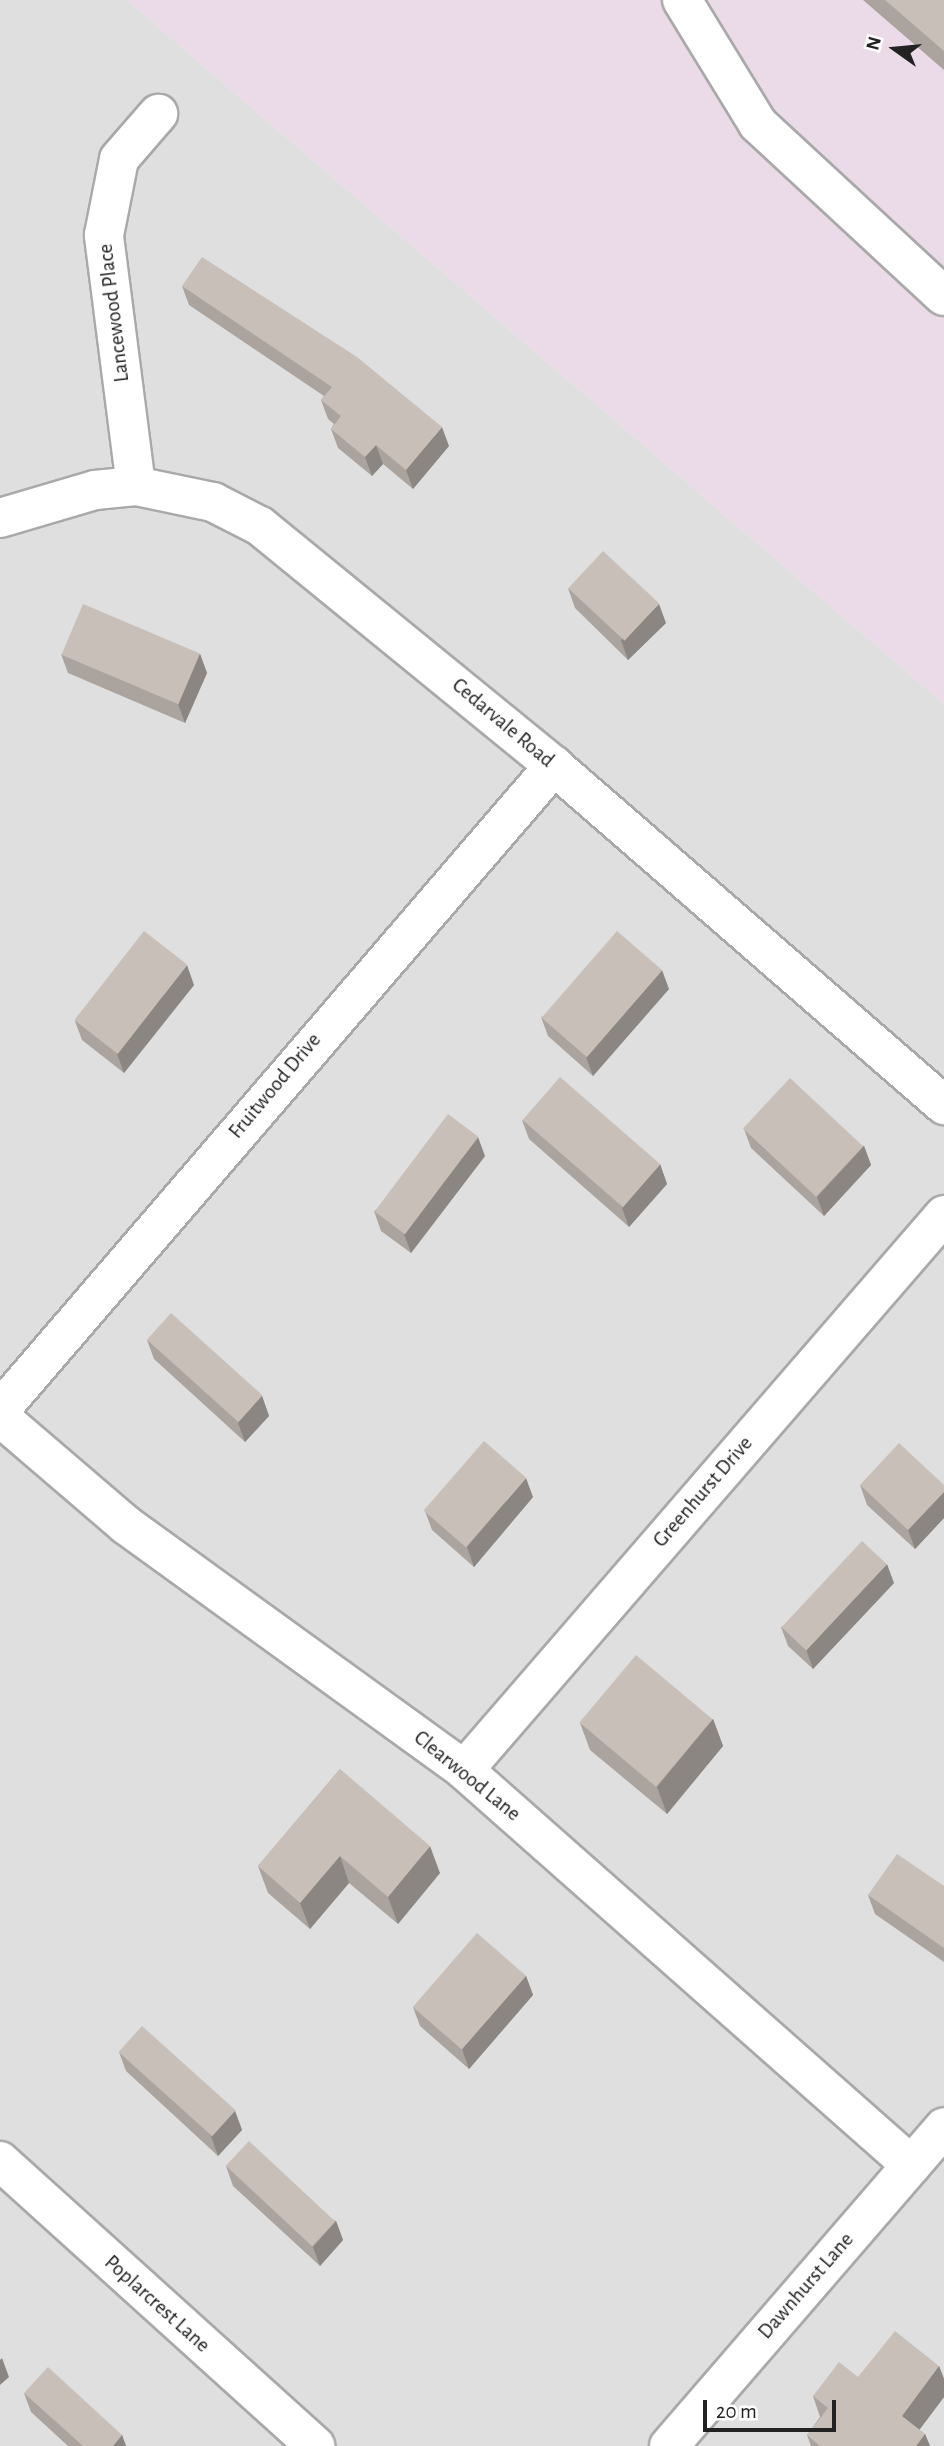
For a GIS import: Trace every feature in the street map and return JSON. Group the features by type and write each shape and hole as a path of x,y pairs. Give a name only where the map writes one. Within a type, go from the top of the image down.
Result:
{"street":[{"path":"682,0 758,124 944,296"},
{"name":"Lancewood Place","path":"136,486 104,234 119,159 158,114"},
{"name":"Cedarvale Road","path":"0,518 94,489 136,486 213,502 260,526 554,766 944,1105"},
{"name":"Fruitwood Drive","path":"0,1410 554,766"},
{"name":"Greenhurst Drive","path":"464,1770 944,1215"},
{"name":"Clearwood Lane","path":"0,1417 126,1525 464,1770 911,2165"},
{"name":"Dawnhurst Lane","path":"669,2446 944,2127"},
{"name":"Poplarcrest Lane","path":"0,2161 315,2446"}],"shaded area":[{"path":"0,0 127,0 944,704 944,2446 0,2446"},
{"path":"127,0 944,0 944,704"}],"building":[{"path":"885,0 944,0 944,51"},
{"path":"202,257 357,357 442,427 406,470 376,445 365,457 331,429 341,416 321,400 332,387 182,286"},
{"path":"603,551 659,604 625,641 568,588"},
{"path":"83,604 200,654 178,704 62,655"},
{"path":"144,931 187,965 118,1054 74,1020"},
{"path":"617,931 662,970 587,1057 542,1018"},
{"path":"560,1077 660,1164 623,1207 523,1120"},
{"path":"790,1078 863,1146 816,1197 743,1128"},
{"path":"448,1114 478,1137 405,1234 375,1211"},
{"path":"171,1313 262,1395 238,1422 147,1340"},
{"path":"484,1441 526,1478 466,1547 424,1510"},
{"path":"899,1443 944,1485 944,1492 908,1530 860,1485"},
{"path":"862,1541 887,1564 806,1650 782,1627"},
{"path":"636,1655 713,1719 656,1787 579,1722"},
{"path":"340,1769 430,1846 388,1897 340,1856 300,1903 258,1866"},
{"path":"897,1854 944,1886 944,1948 868,1895"},
{"path":"477,1933 526,1976 462,2050 413,2007"},
{"path":"142,2026 236,2110 212,2136 119,2052"},
{"path":"249,2141 335,2221 312,2246 226,2166"},
{"path":"895,2331 939,2366 902,2416 925,2434 916,2446 820,2446 807,2435 828,2408 813,2396 839,2362 858,2377"},
{"path":"48,2367 122,2435 113,2446 83,2446 24,2393"}]}
